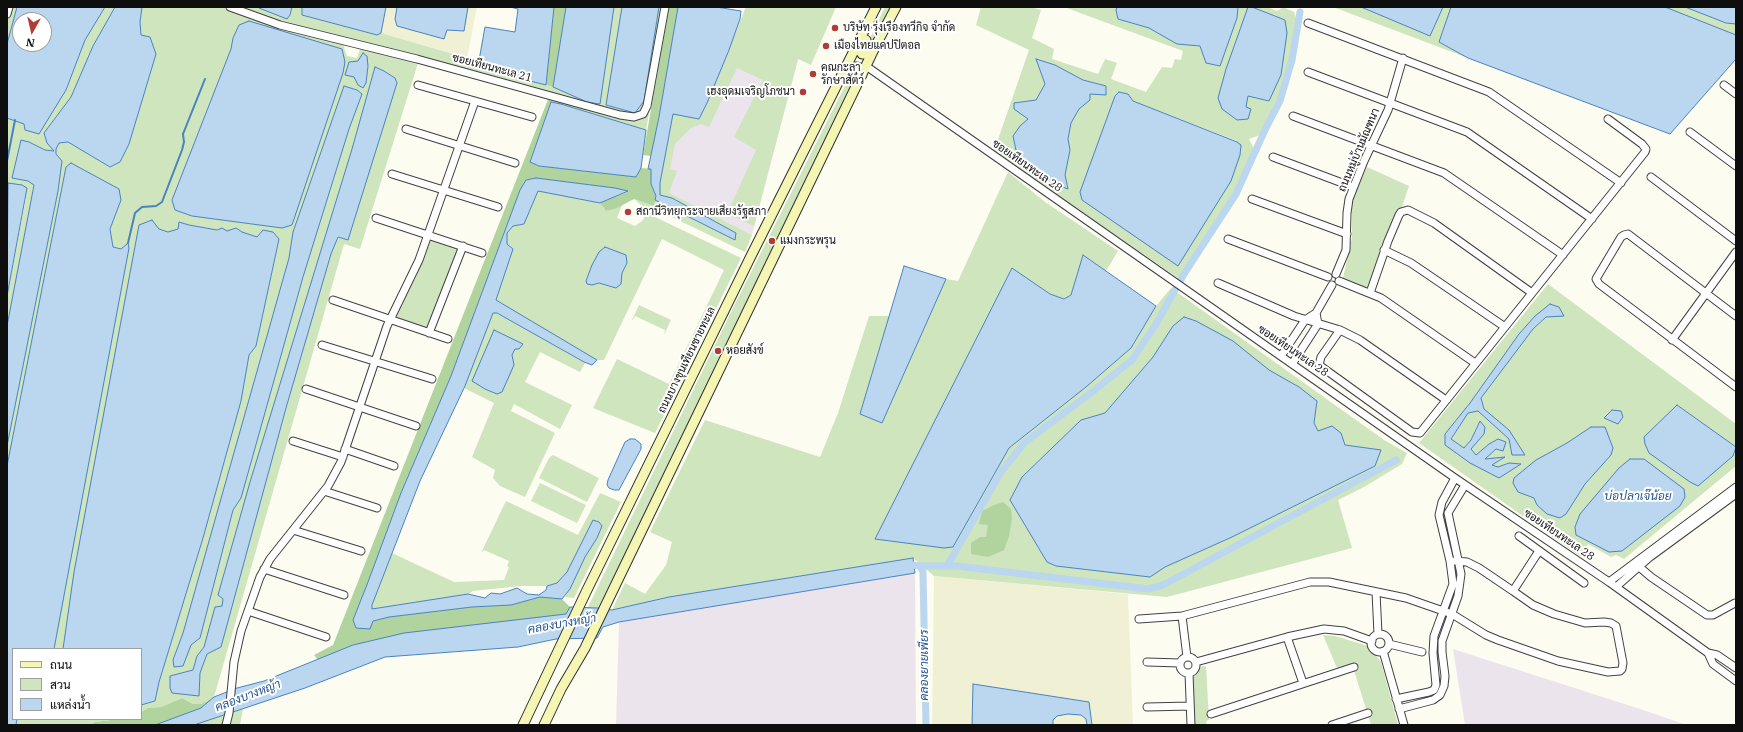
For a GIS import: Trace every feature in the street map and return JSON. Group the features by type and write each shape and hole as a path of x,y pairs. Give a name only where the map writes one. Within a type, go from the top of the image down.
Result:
{"main road":[{"name":"ถนนบางขุนเทียนชายทะเล","path":"523,725 586,592 876,7"},
{"path":"874,48 866,55 862,54 861,52 882,7"},
{"path":"544,725 561,689 585,648 874,48 896,7"},
{"path":"775,210 815,140 852,68 857,66 861,69 862,75"}],"street":[{"path":"7,14 9,7"},
{"name":"ซอยเทียนทะเล 21","path":"230,7 280,25 417,59 620,115 634,117 643,114 647,106 665,7"},
{"path":"1308,23 1489,92 1621,183"},
{"name":"ถนนหมู่บ้านมัณฑนา","path":"1336,274 1346,250 1347,213 1353,187 1390,103 1403,58"},
{"name":"ซอยเทียนทะเล 28","path":"866,66 1465,485 1609,582 1708,653 1717,655 1736,668"},
{"path":"1308,72 1467,132 1592,219"},
{"path":"418,85 532,117"},
{"path":"1724,85 1736,94"},
{"path":"226,725 229,714 234,662 248,611 264,569 292,530 324,491 343,457 390,319 419,260 475,101"},
{"path":"1293,116 1444,173 1563,255"},
{"path":"1340,330 1322,357 1319,366 1412,432 1420,433 1645,152 1646,149 1642,144 1608,119"},
{"path":"406,128 515,163"},
{"path":"1690,132 1736,166"},
{"path":"1273,157 1353,187"},
{"path":"392,174 498,207"},
{"path":"1651,177 1736,241"},
{"path":"1252,199 1347,234"},
{"path":"1370,293 1384,250 1399,215 1401,212 1408,210 1434,223 1532,293"},
{"path":"376,218 482,252"},
{"path":"1736,316 1628,234 1621,237 1596,279 1598,284 1736,387"},
{"path":"1228,239 1328,277"},
{"path":"429,333 463,246"},
{"path":"1384,250 1411,263 1505,327"},
{"path":"1672,340 1736,252"},
{"path":"1328,277 1332,273 1336,274 1339,276 1339,281"},
{"path":"1328,277 1328,282 1332,285"},
{"path":"1339,281 1381,298 1475,363"},
{"path":"1281,356 1306,320 1316,313 1332,285 1335,285 1339,281"},
{"path":"1218,283 1306,320 1340,330 1360,340 1446,400"},
{"path":"333,300 448,339"},
{"path":"1292,364 1318,324 1316,313"},
{"path":"322,345 432,379"},
{"path":"306,389 416,426"},
{"path":"293,441 343,457"},
{"path":"345,449 394,466"},
{"path":"1434,690 1437,679 1433,643 1453,584 1450,561 1440,521 1439,510 1455,478"},
{"path":"1399,709 1434,700 1440,695 1445,681 1442,641 1460,588 1461,574 1448,513 1465,485"},
{"path":"1609,582 1637,564 1736,490"},
{"path":"324,491 377,508"},
{"path":"1439,510 1448,513"},
{"path":"292,530 361,551"},
{"path":"1519,536 1584,583"},
{"path":"1513,591 1539,551"},
{"path":"1139,619 1182,616 1310,582 1329,582 1406,598 1444,611 1452,614 1486,635 1558,661 1608,672 1620,671 1622,669 1623,663 1616,626 1611,622 1585,623 1554,614 1533,605 1479,568 1467,562 1458,560 1450,561"},
{"path":"1616,587 1637,564"},
{"path":"1637,564 1651,577 1706,615 1714,615 1735,603"},
{"path":"264,569 344,595"},
{"path":"1372,641 1378,634 1376,592"},
{"path":"248,611 326,637"},
{"path":"1182,616 1187,657"},
{"path":"1196,662 1286,637 1330,629 1344,631 1372,641"},
{"path":"1378,634 1385,635 1389,644"},
{"path":"1286,637 1303,683"},
{"path":"1372,641 1374,649 1383,651"},
{"path":"1383,651 1389,644"},
{"path":"1389,644 1422,652"},
{"path":"1383,651 1404,725"},
{"name":"ซอยเทียนทะเล 28","path":"1708,653 1713,664 1736,681"},
{"path":"1191,657 1196,662 1194,671 1189,673 1181,670 1180,663 1182,659 1191,657"},
{"path":"1147,662 1180,663"},
{"path":"1211,714 1354,667"},
{"path":"1189,673 1191,725"},
{"path":"1434,690 1440,695"},
{"path":"1396,699 1423,694 1434,690"},
{"path":"1147,707 1190,706"},
{"path":"1332,725 1368,713"}],"shaded area":[{"path":"746,7 812,7 752,235 660,190 673,114 707,103"},
{"path":"915,573 916,725 616,725 619,622"},
{"path":"1453,649 1640,709 1687,725 1465,725"}],"green space":[{"path":"7,7 17,7 16,12 12,12 12,26 7,44"},
{"path":"105,7 115,7 93,46 71,97 44,133 47,143 55,151 45,150 29,142 21,141 14,169 34,184 7,326 7,296 26,198 7,189 7,118 24,124 66,90 85,40"},
{"path":"142,7 260,7 287,19 290,15 292,7 302,7 302,15 376,35 381,33 467,58 482,69 553,87 587,102 600,104 614,7 622,7 606,105 644,101 659,7 669,7 646,130 551,102 548,97 418,63 360,249 344,244 214,697 201,704 193,704 182,698 161,707 148,708 142,711 142,705 155,701 159,682 203,538 241,401 249,355 256,346 279,239 273,232 263,230 257,237 242,232 236,228 227,231 217,230 179,222 178,229 168,232 159,229 74,572 63,648 54,648 95,425 121,249 113,247 110,229 121,200 66,167 7,466 7,446 58,191 56,149 59,143 68,142 110,167 120,162 129,144 156,54 141,35 140,22","holes":["249,21 262,25 282,228 192,216 175,210 172,200 231,49 233,38","345,44 360,49 357,58 347,56 344,48","375,68 384,71 395,78 397,83 348,240 338,237 331,254 286,408 221,647 207,654 200,673 199,696 172,693 183,673 193,670 197,656 204,647 222,607 223,599 218,595 250,482 352,149","344,86 357,90 362,94 349,129 303,277 241,498 233,510 200,637 173,660 183,633 289,258 293,232"]},
{"path":"386,7 477,7 467,58 381,33"},
{"path":"554,7 566,7 553,87 546,85"},
{"path":"669,7 678,7 659,117 651,156 643,155"},
{"path":"746,7 836,7 811,65 798,59 754,226 727,214 756,150 734,137 763,80 737,68 709,127 701,124 691,128 675,144 670,169 677,171 669,193 752,235 745,252 659,211 642,206 634,199 654,206 655,200 735,239 735,233 672,198 660,195 660,183 673,114 699,119"},
{"path":"885,7 892,7 868,51 865,49"},
{"path":"981,7 1031,7 1041,10 1032,38 1054,49 1052,59 1098,74 1105,59 1117,63 1111,79 1146,92 1162,67 1172,68 1175,59 1181,60 1183,51 1064,7 1117,7 1116,11 1118,19 1149,28 1177,44 1200,46 1206,63 1220,66 1237,18 1238,7 1248,7 1226,69 1246,107 1248,96 1269,101 1285,20 1252,7 1267,7 1277,11 1284,7 1290,7 1285,8 1294,12 1296,18 1290,61 1274,109 1260,135 1249,139 1254,149 1236,188 1178,278 994,151 1029,50 976,25","holes":["1036,59 1083,80 1106,86 1090,94 1089,100 1079,109 1071,123 1068,139 1070,150 1065,175 1068,189 1020,126 1029,119 1014,103 1036,100 1045,84","1119,92 1128,94 1133,101 1237,141 1082,200 1080,192 1115,96"]},
{"path":"1333,7 1361,7 1430,36 1443,7 1451,7 1439,42 1468,58"},
{"path":"1665,7 1685,7 1726,23 1736,24 1736,35"},
{"path":"853,70 858,72 857,76 809,172 708,386 598,608 588,607 734,306"},
{"path":"549,97 551,102 530,162 539,166 636,177 641,168 652,169 651,184 656,197 654,206 634,199 617,208 606,211 600,203 627,192 615,188 536,178 526,180 520,190 451,376 401,493 353,620 373,621 389,617 472,607 511,605 540,597 562,599 570,607 566,614 353,645 318,660 314,655 333,645"},
{"path":"1367,167 1409,186 1401,210 1382,249 1369,287 1366,289 1345,281 1343,278 1352,238 1352,201"},
{"path":"1008,172 1045,202 1118,251 1106,271 1083,255 1071,295 1064,299 1050,294 1012,268 876,539 953,547 1009,448 1086,387 1131,348 1156,306 1171,288 1384,440 1407,453 1402,464 1364,487 1338,500 1352,548 1167,597 934,576 913,558 669,597 612,610 625,583 645,594 666,565 672,542 650,532 705,420 820,457 838,413 869,316 889,316 860,414 882,423 946,279 958,281","holes":["1173,326 1269,370 1299,387 1316,401 1314,423 1318,431 1341,433 1345,445 1375,466 1232,537 1165,567 1150,577 1056,566 1047,562 1010,500 1022,477 1081,420 1105,413 1153,357"]},
{"path":"538,191 600,203 606,211 622,205 617,218 635,226 642,221 647,213 652,213 655,217 741,258 655,433 593,408 617,359 669,384 724,270 662,239 604,360 597,360 496,300 513,249 507,244 507,233 513,226 524,224","holes":["627,263 615,288 586,281 592,265"]},
{"path":"431,239 459,249 428,330 394,317 415,279"},
{"path":"1548,284 1736,424 1736,447 1677,405 1721,464 1733,456 1736,449 1736,466 1624,559 1616,555 1611,557 1588,544 1580,556 1419,443","holes":["1559,307 1557,315 1546,317 1533,329 1481,398 1484,409 1525,455 1512,455 1509,439 1478,411 1468,413 1451,439 1464,448 1471,440 1477,425 1471,449 1476,455 1489,444 1496,449 1484,459 1504,458 1491,466 1498,467 1509,463 1520,464 1499,478 1446,445 1445,434 1470,403 1519,334 1535,316","1567,443 1611,455 1585,484 1566,514 1537,505 1534,498 1547,454"]},
{"path":"639,305 671,320 664,335 665,330 635,316 632,320"},
{"path":"493,313 497,313 585,363 580,372 540,352 525,382 572,405 560,429 514,404 511,411 555,433 525,497 500,486 493,478 495,470 472,457 494,403 464,388"},
{"path":"553,455 599,478 587,502 539,478 549,458"},
{"path":"540,483 586,505 577,523 531,501"},
{"path":"600,493 621,502 574,598 565,597 602,526 599,522 594,520 567,572 557,583 547,586 521,586 473,591 468,594 372,609 372,605 392,553 454,582 504,580 509,567 507,566 509,561 484,550 481,553 506,501 578,535"},
{"path":"1003,502 1011,509 1012,518 1009,536 1004,550 988,557 971,554 971,543 980,537 986,537 988,525 979,524 982,511"},
{"path":"934,576 1128,594 1133,725 932,725"},
{"path":"1323,635 1335,636 1368,646 1381,662 1398,725 1371,725 1352,664 1337,668"},
{"path":"1206,666 1209,720 1206,721 1207,725 1195,725 1192,676 1199,667"},
{"path":"214,697 201,708 155,725 91,725 95,722 111,720 142,720 142,711 148,708 161,707 182,698 193,704 201,704"},
{"path":"243,709 240,725 194,725"},
{"path":"17,720 112,720 95,722 91,725 16,725"}],"water":[{"path":"17,7 105,7 85,40 66,90 39,134 25,130 24,124 7,118 7,44 12,26 12,52 52,52 52,12 16,12"},
{"path":"115,7 142,7 140,22 141,35 150,37 156,54 129,144 120,162 110,167 68,142 59,143 56,149 56,154 62,161 58,191 7,446 7,326 34,185 28,181 12,178 21,140 29,142 45,150 54,151 47,143 44,133 71,97 93,46"},
{"path":"292,7 290,15 287,19 259,8"},
{"path":"302,7 386,7 381,33 377,35 302,15"},
{"path":"397,7 468,7 464,31 447,30 444,39 397,26 395,19"},
{"path":"510,7 554,7 546,85 482,69 478,66 485,27 515,32 518,9"},
{"path":"566,7 614,7 600,104 587,102 553,87"},
{"path":"622,7 659,7 644,101 635,113 606,105"},
{"path":"678,7 716,7 741,11 740,19 729,50 699,119 673,114 660,183 660,195 672,198 736,233 735,240 655,200 656,196 651,184 651,169 648,169 659,117"},
{"path":"1117,7 1238,7 1237,18 1220,66 1206,63 1200,46 1177,44 1149,28 1118,19 1116,10"},
{"path":"1248,7 1252,7 1285,20 1287,33 1281,75 1269,101 1248,96 1246,107 1251,109 1248,119 1237,120 1222,109 1218,98 1226,69"},
{"path":"1361,7 1443,7 1430,36"},
{"path":"1451,7 1665,7 1736,35 1736,59 1670,134 1468,58 1439,42"},
{"path":"1685,7 1736,7 1736,24 1726,23"},
{"path":"249,21 342,49 345,62 343,73 292,225 282,228 192,216 175,210 172,200 231,49 233,38 239,25"},
{"path":"363,53 367,56 368,66 366,83 363,88 358,85 354,77 345,75 349,62 358,61"},
{"path":"1036,59 1055,65 1083,80 1106,86 1106,95 1090,94 1090,100 1079,109 1071,123 1068,139 1070,150 1065,175 1068,189 1057,185 1017,155 1013,136 1020,126 1028,119 1014,109 1014,103 1036,100 1045,84"},
{"path":"375,67 395,78 397,83 348,240 338,237 331,254 286,408 221,647 207,654 200,673 199,696 172,693 170,688 170,676 193,670 197,656 204,647 215,607 222,606 223,599 218,595 250,482 352,149"},
{"path":"344,86 357,90 362,94 349,129 303,277 241,498 233,510 200,638 191,645 183,666 174,667 173,660 183,633 289,258 293,232"},
{"path":"1119,92 1128,94 1133,101 1237,142 1241,145 1240,155 1231,181 1178,266 1082,200 1080,192 1115,96"},
{"path":"551,102 646,130 641,168 636,177 539,166 530,162"},
{"path":"71,163 119,189 121,200 110,229 113,247 121,249 128,243 129,248 54,648 12,648 12,720 17,720 16,725 7,725 7,466 66,167"},
{"path":"536,178 628,191 600,203 538,191 524,224 513,226 507,233 507,244 513,249 496,300 597,360 592,365 584,362 497,313 493,313 465,386 420,481 372,605 372,609 468,594 485,598 491,593 500,594 517,588 527,594 539,595 546,590 547,586 557,583 567,572 593,520 599,522 602,526 570,589 562,599 540,597 511,605 472,607 389,617 373,621 370,629 356,628 353,620 401,493 451,376 520,190 526,180"},
{"path":"8,183 22,185 27,188 7,296"},
{"path":"152,220 159,229 168,232 178,229 179,222 217,230 222,228 227,231 236,228 242,232 257,237 263,230 273,232 279,239 256,346 249,355 241,401 203,538 159,682 155,701 142,705 142,648 63,648 74,572 139,225"},
{"path":"605,247 626,255 627,263 622,273 621,284 616,288 599,283 592,285 587,284 586,281 599,252"},
{"path":"1083,255 1156,306 1131,348 1086,387 1009,448 953,547 944,548 875,539 1012,268 1050,294 1064,299 1071,295"},
{"path":"904,266 946,279 882,423 860,414"},
{"path":"1550,304 1559,307 1564,316 1546,317 1533,329 1481,398 1484,409 1509,430 1525,455 1512,455 1509,439 1478,411 1468,413 1451,439 1464,448 1471,440 1480,421 1485,427 1484,434 1471,449 1476,455 1489,444 1498,439 1506,442 1503,451 1496,449 1485,459 1505,457 1492,465 1498,467 1509,463 1521,464 1499,478 1470,463 1445,445 1445,434 1470,403 1519,334 1535,316"},
{"path":"1184,317 1196,321 1233,341 1269,370 1299,387 1317,401 1314,423 1318,431 1332,426 1341,433 1345,445 1381,450 1375,466 1232,537 1165,567 1150,577 1056,566 1047,562 1010,500 1022,477 1081,420 1105,413 1153,357 1173,326"},
{"path":"494,330 523,344 519,349 515,349 512,355 514,365 502,392 497,394 472,381"},
{"path":"1677,405 1736,447 1733,456 1698,486 1649,453 1645,444 1644,437"},
{"path":"1612,410 1621,411 1623,417 1618,424 1604,418"},
{"path":"1591,427 1605,427 1613,448 1611,455 1585,484 1566,514 1560,518 1547,514 1537,505 1534,498 1518,492 1513,483 1514,478 1536,460 1567,443"},
{"path":"630,439 635,439 641,444 641,449 619,490 614,490 609,488 607,485 608,480 625,442"},
{"name":"บ่อปลาเจ๊น้อย","path":"1630,459 1644,459 1684,489 1685,497 1680,506 1622,551 1609,552 1576,535 1575,527 1580,514 1619,468"},
{"name":"คลองบางหญ้า","path":"913,558 915,573 619,622 603,627 597,638 556,639 518,647 385,657 305,688 194,725 155,725 201,708 214,697 237,688 264,681 353,645 404,633 566,614 570,607 612,610 669,597"},
{"path":"973,684 1089,702 1092,725 1087,725 1086,719 1081,715 1068,714 1057,716 1053,720 1053,725 972,725"}],"waterway":[{"path":"947,566 1001,472 1024,443 1132,360 1156,324 1184,274 1236,194 1280,101 1292,60 1300,12"},
{"path":"128,243 135,213 142,207 156,206 162,202 182,150 184,142 183,134 205,79"},
{"path":"7,161 15,120"},
{"path":"920,566 957,566 1148,589 1163,585 1396,460"},
{"name":"คลองยายเพียร","path":"905,566 920,566 923,572 926,725"}],"place":[{"name":"บริษัท รุ่งเรืองทวีกิจ จำกัด","path":"835,28"},
{"name":"เมืองไทยแคปปิตอล","path":"826,46"},
{"name":"คุณกะลา รักษาสัตว์","path":"813,74"},
{"name":"เฮงอุดมเจริญโภชนา","path":"803,92"},
{"name":"สถานีวิทยุกระจายเสียงรัฐสภา","path":"628,212"},
{"name":"แมงกระพรุน","path":"772,241"},
{"name":"หอยสังข์","path":"718,351"}]}
